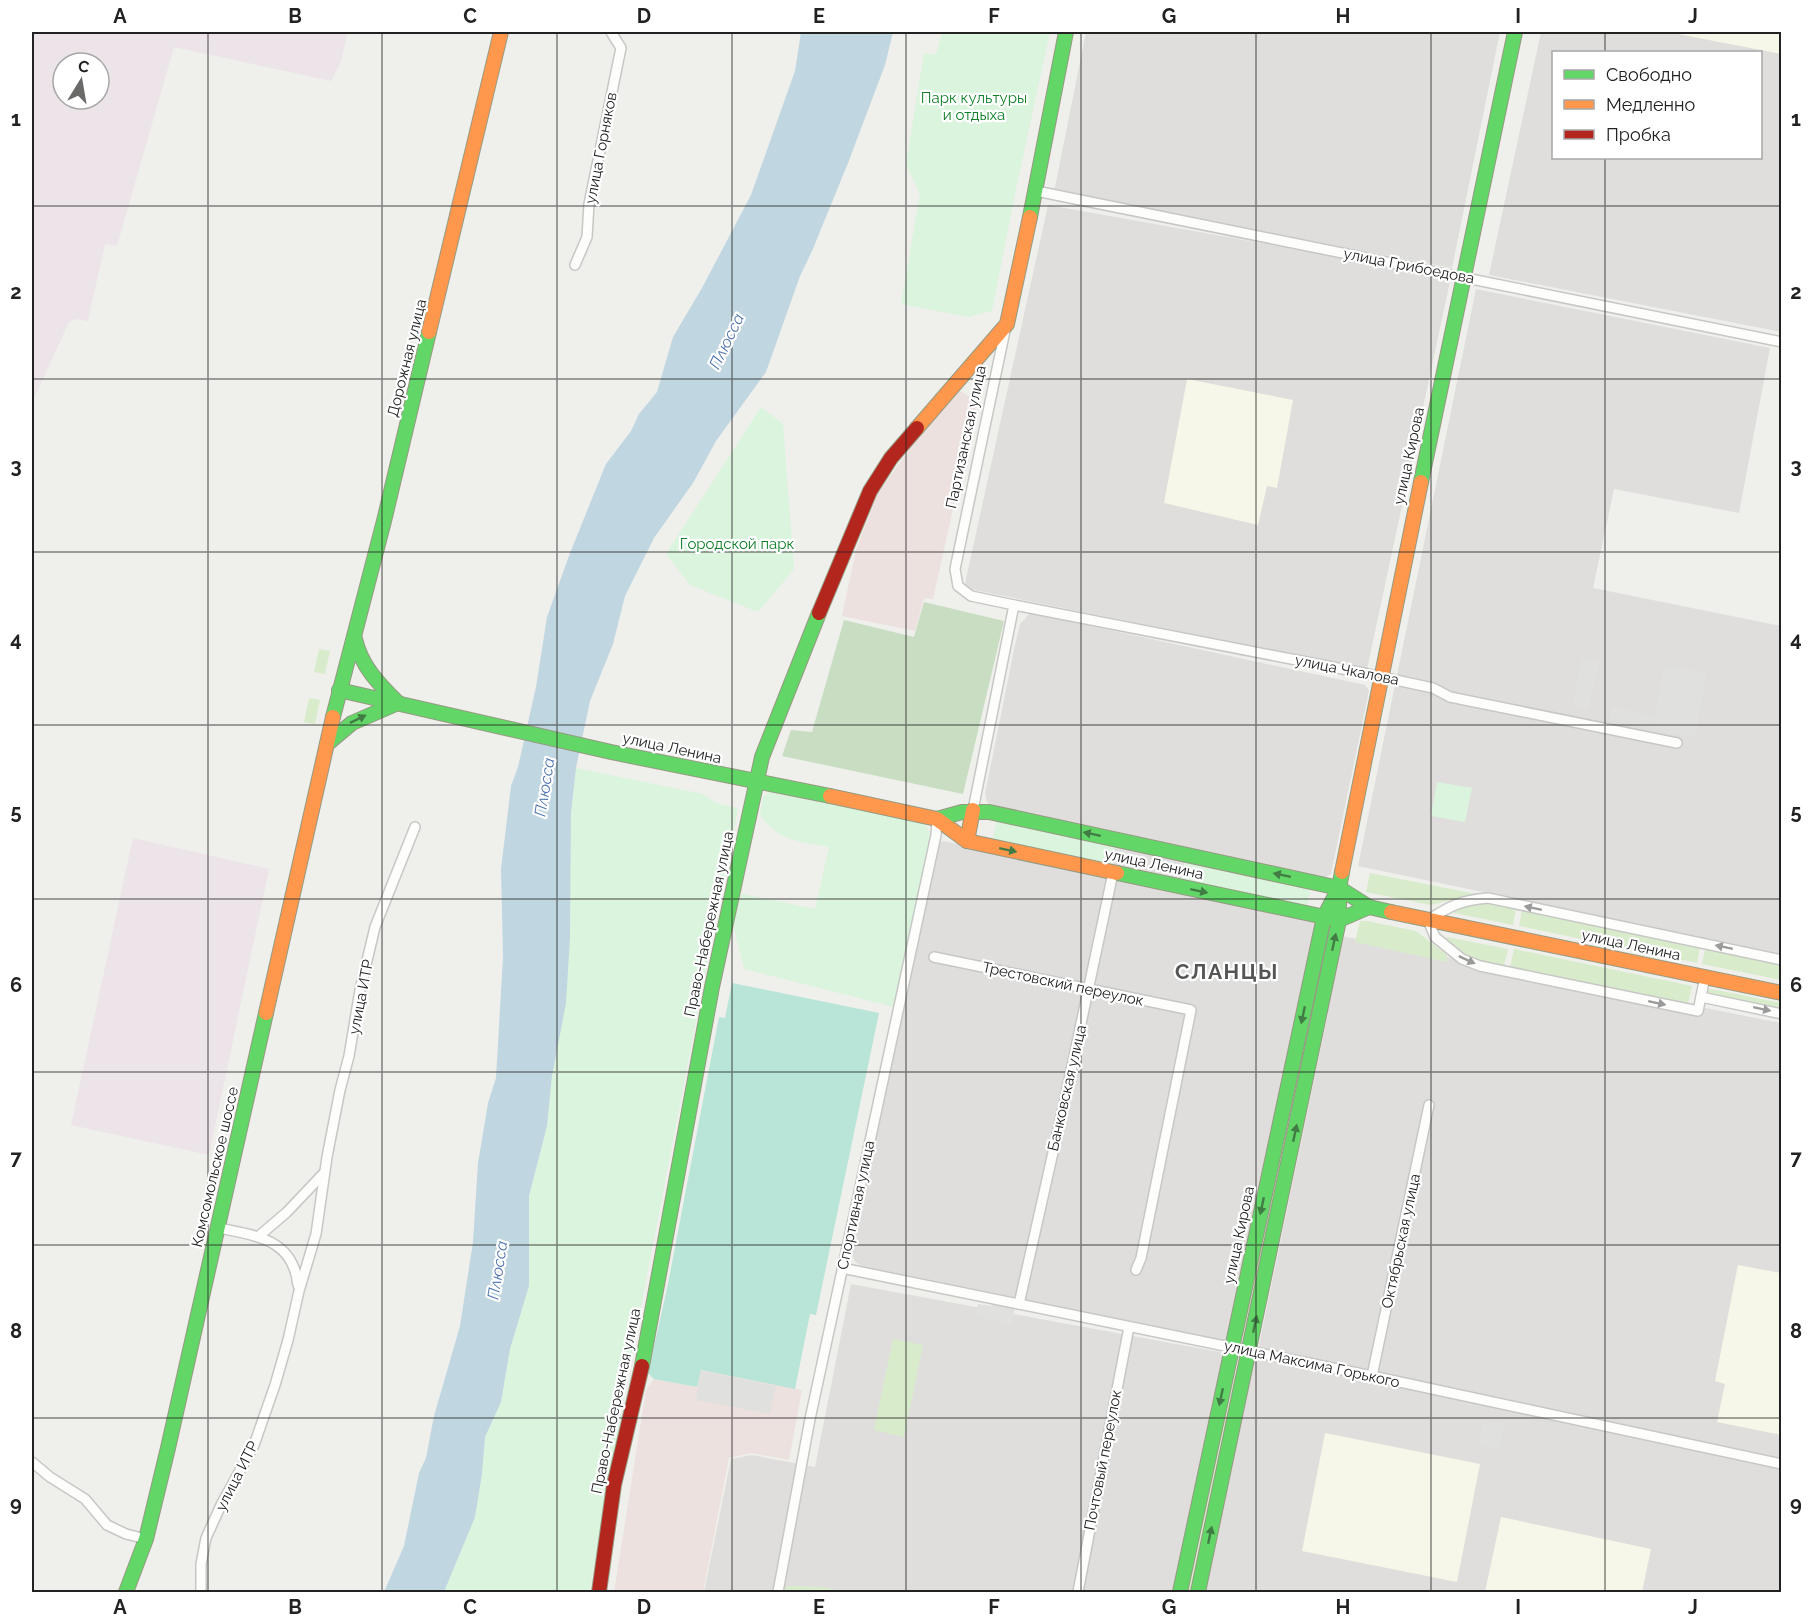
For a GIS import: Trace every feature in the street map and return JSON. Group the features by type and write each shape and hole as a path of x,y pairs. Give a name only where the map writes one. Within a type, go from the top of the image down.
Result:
{"main road":[{"name":"Дорожная улица","path":"339,690 450,253 501,32"},
{"name":"Партизанская улица","path":"1007,324 1036,191 1066,32"},
{"name":"улица Кирова","path":"1198,1593 1339,920 1339,888 1515,32"},
{"name":"Право-Набережная улица","path":"599,1593 614,1485 639,1382 712,987 762,757 870,491 891,458 1007,324"},
{"path":"354,635 363,663 398,703"},
{"path":"339,690 398,703"},
{"name":"Комсомольское шоссе","path":"126,1593 146,1539 219,1227 339,690"},
{"path":"326,746 346,725 398,703"},
{"name":"улица Ленина","path":"398,703 611,752 937,819 967,841 1339,920"},
{"path":"967,841 973,810"},
{"name":"улица Ленина","path":"937,819 973,810 1339,888 1368,907 1782,993"},
{"name":"улица Кирова","path":"1180,1593 1324,917 1339,888"},
{"path":"1339,920 1368,907"}],"street":[{"name":"улица Горняков","path":"574,265 587,237 589,204 621,48 611,32"},
{"name":"улица Грибоедова","path":"1036,191 1782,342"},
{"name":"Партизанская улица","path":"1007,324 955,569 958,586 971,596 1014,605"},
{"name":"улица Чкалова","path":"1014,605 1381,677 1433,688 1449,696 1677,743"},
{"path":"973,810 1014,605"},
{"name":"Спортивная улица","path":"778,1593 810,1419 934,842 937,819"},
{"name":"улица ИТР","path":"201,1593 201,1564 206,1538 221,1505 254,1445 288,1340 299,1291 316,1234 340,1090 375,927 415,827"},
{"name":"Банковская улица","path":"1019,1304 1113,873"},
{"path":"1706,977 1698,1011 1480,966 1462,959 1435,938 1428,920 1453,905 1473,899 1488,898 1782,960"},
{"name":"Трестовский переулок","path":"934,957 1191,1010 1141,1258 1136,1270"},
{"path":"1701,997 1782,1014"},
{"name":"Октябрьская улица","path":"1372,1376 1429,1106"},
{"path":"257,1236 287,1212 325,1172"},
{"name":"улица ИТР","path":"219,1227 257,1236 281,1248 291,1259 297,1274 299,1291"},
{"name":"улица Максима Горького","path":"842,1268 1372,1376 1782,1464"},
{"name":"Почтовый переулок","path":"1078,1593 1129,1327"},
{"path":"32,1462 50,1477 85,1499 107,1525 126,1534 146,1539"}],"shaded area":[{"path":"32,32 348,32 341,61 331,81 174,47 117,246 105,244 88,321 77,319 69,322 32,403"},
{"path":"1086,32 1500,32 1452,268 1054,192"},
{"path":"1541,32 1781,32 1781,332 1489,275"},
{"path":"1678,32 1781,32 1781,54 1678,34"},
{"path":"1048,205 1451,277 1367,669 964,588"},
{"path":"1476,289 1770,348 1739,513 1614,489 1593,588 1781,626 1781,954 1358,866"},
{"path":"1187,379 1293,400 1277,488 1267,486 1258,525 1164,503"},
{"path":"958,390 977,401 933,599 924,598 915,631 842,616 856,550 878,493 919,436"},
{"path":"1030,613 1365,685 1369,691 1331,874 1324,878 991,808 985,794 1020,624"},
{"path":"1582,658 1600,662 1589,709 1572,705"},
{"path":"1665,665 1707,674 1695,738 1610,719 1612,707 1654,716"},
{"path":"133,838 269,869 209,1155 71,1125"},
{"path":"943,841 1182,890 1316,921 1318,924 1227,1341 862,1266 855,1262 851,1252 938,844"},
{"path":"1116,845 1185,859 1181,881 1112,867"},
{"path":"1342,936 1781,1023 1781,1592 1202,1592 1207,1586 1253,1364 1260,1348"},
{"path":"1738,1265 1781,1273 1781,1435 1717,1422 1725,1384 1715,1381"},
{"path":"851,1284 1225,1353 1174,1592 704,1592 731,1459 752,1455 815,1467"},
{"path":"993,1300 1015,1305 1012,1324 975,1317 978,1304 992,1306"},
{"path":"700,1370 802,1390 789,1460 751,1453 729,1458 703,1592 614,1592 646,1390 654,1379 697,1387"},
{"path":"701,1371 776,1386 770,1414 696,1400"},
{"path":"1483,1420 1504,1424 1499,1449 1478,1445"},
{"path":"1325,1433 1480,1464 1457,1582 1302,1551"},
{"path":"1501,1517 1651,1549 1642,1592 1485,1592"}],"green space":[{"name":"Парк культуры и отдыха","path":"942,32 1050,32 992,311 968,317 901,304 920,194 906,164 924,53 936,55"},
{"name":"Городской парк","path":"761,407 783,424 794,569 758,612 690,585 666,554"},
{"path":"924,602 1004,621 963,794 782,756 791,730 812,732 844,620 914,637"},
{"path":"319,649 330,651 325,674 314,672"},
{"path":"309,698 320,700 315,724 304,722"},
{"path":"576,768 703,794 716,803 738,808 643,1296 590,1589 588,1592 444,1592 475,1517 485,1437 501,1402 510,1349 529,1286 529,1196 547,1126 570,937 571,813"},
{"path":"1437,782 1472,788 1465,822 1431,816"},
{"path":"769,792 924,823 928,829 930,836 894,1007 744,969 733,924 739,893 815,909 829,847 790,839 767,824 760,815 763,797"},
{"path":"997,820 1116,845 1112,867 992,841"},
{"path":"1186,859 1311,887 1307,907 1182,881"},
{"path":"1370,873 1476,894 1431,905 1366,892"},
{"path":"1485,903 1516,909 1513,925 1454,913 1456,908 1468,904"},
{"path":"1522,910 1700,947 1697,963 1519,926"},
{"path":"1360,921 1416,931 1447,955 1447,962 1355,942"},
{"path":"1447,937 1508,949 1504,966 1465,955 1451,946 1446,940"},
{"path":"1514,949 1692,986 1688,1004 1510,967"},
{"path":"1705,949 1781,965 1781,980 1702,964"},
{"path":"1319,963 1325,964 1247,1335 1243,1336 1241,1334"},
{"path":"732,983 879,1013 816,1315 810,1314 795,1389 701,1370 697,1387 654,1379 648,1373 668,1284 719,1017 725,1018"},
{"path":"1711,989 1781,1003 1781,1010 1710,996 1707,991"},
{"path":"893,1339 923,1345 904,1437 874,1430"},
{"path":"1232,1374 1237,1375 1192,1592 1184,1592"},
{"path":"789,1586 823,1587 846,1592 784,1592"}],"water":[{"name":"Плюсса","path":"801,32 893,32 885,65 848,163 800,276 766,372 716,441 693,483 654,538 625,596 613,644 590,701 576,768 571,813 570,937 566,1003 552,1076 547,1126 529,1196 529,1286 510,1349 501,1402 485,1437 475,1517 444,1592 384,1592 404,1546 419,1473 426,1458 434,1416 460,1326 473,1242 478,1163 488,1103 496,1078 503,957 501,869 511,786 518,767 536,687 547,617 606,464 631,431 639,414 657,392 673,337 702,288 751,195 795,71"}],"traffic: fast":[{"path":"1030,217 1066,32"},
{"path":"1421,482 1515,32"},
{"path":"333,717 384,521 429,332"},
{"path":"642,1366 712,987 762,757 819,613"},
{"path":"355,639 366,666 398,703"},
{"path":"339,690 611,752 830,796"},
{"path":"327,744 352,723 398,703"},
{"path":"937,819 962,812 989,812 1339,888 1369,907 1391,912"},
{"path":"1198,1592 1339,920 1339,888 1342,872"},
{"path":"1117,873 1339,920 1369,907"},
{"path":"1180,1592 1324,917 1338,890"},
{"path":"126,1592 146,1539 266,1013"}],"traffic: slow":[{"path":"429,332 501,32"},
{"path":"917,428 1007,324 1030,217"},
{"path":"1342,872 1421,482"},
{"path":"266,1013 333,717"},
{"path":"830,796 937,819 967,841 1117,873"},
{"path":"967,841 973,810"},
{"path":"1391,912 1782,993"}],"traffic: jam":[{"path":"819,613 870,491 891,458 917,428"},
{"path":"599,1592 614,1485 642,1366"}],"district":[{"name":"СЛАНЦЫ","path":"1227,972"}]}
